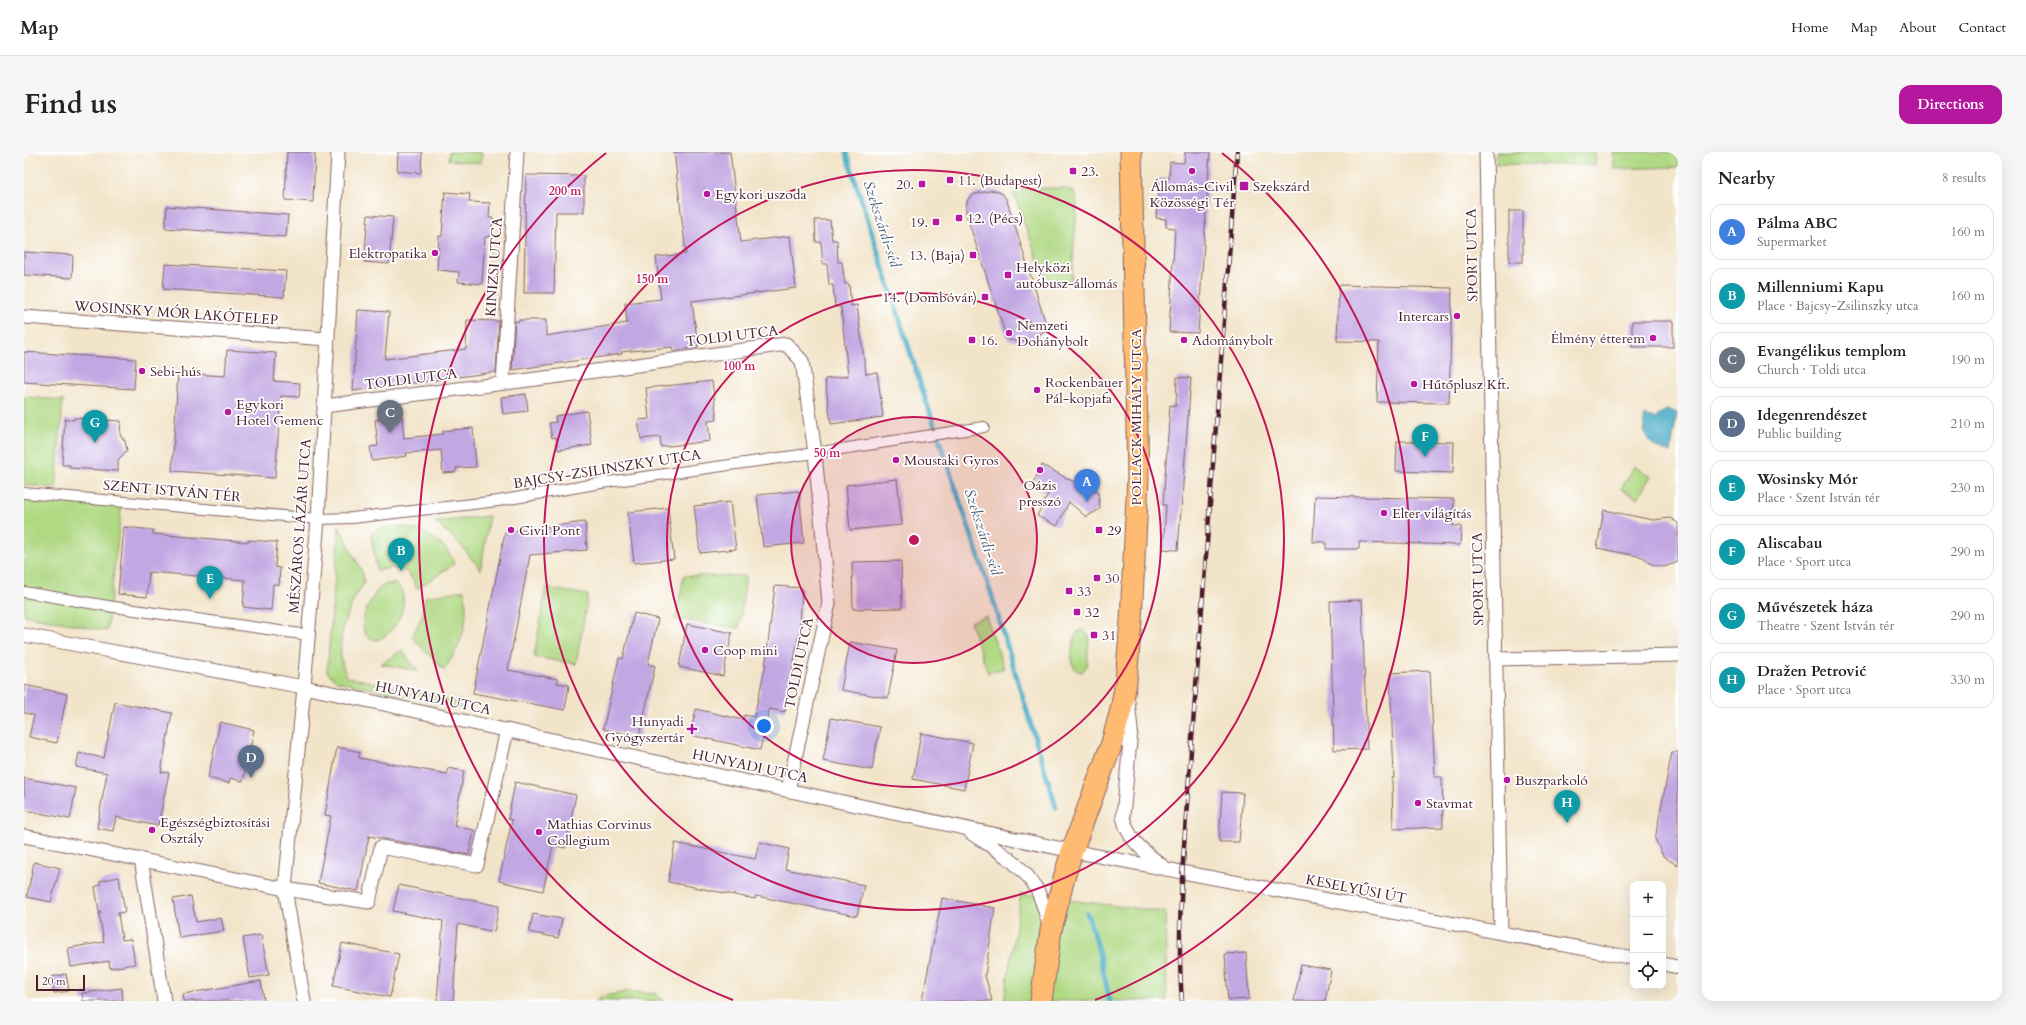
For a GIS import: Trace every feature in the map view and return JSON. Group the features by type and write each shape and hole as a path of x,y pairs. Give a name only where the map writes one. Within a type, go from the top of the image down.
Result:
{"main road":[{"name":"POLLACK MIHÁLY UTCA","path":"1041,1001 1051,930 1072,851 1111,746 1121,710 1126,682 1131,620 1138,478 1131,152"}],"street":[{"name":"MÉSZÁROS LÁZÁR UTCA","path":"304,1001 285,889 318,519 338,152"},
{"name":"KINIZSI UTCA","path":"503,383 517,152"},
{"name":"SPORT UTCA","path":"1486,152 1501,933"},
{"name":"WOSINSKY MÓR LAKÓTELEP","path":"24,318 327,339"},
{"name":"TOLDI UTCA","path":"324,406 786,344 802,361 815,453 829,603 788,790"},
{"name":"BAJCSY-ZSILINSZKY UTCA","path":"318,519 352,518 498,500 608,482 947,434 984,427"},
{"name":"SZENT ISTVÁN TÉR","path":"24,493 318,519"},
{"path":"24,592 308,635"},
{"path":"24,635 304,687"},
{"path":"1496,659 1678,655"},
{"name":"POLLACK MIHÁLY UTCA","path":"1126,682 1131,730 1123,817 1126,830 1131,839 1166,869"},
{"name":"HUNYADI UTCA","path":"304,687 1072,851"},
{"path":"24,836 285,889 369,902 381,847 477,865 507,730"},
{"path":"965,828 996,849 1023,871 1037,890 1051,930"},
{"name":"KESELYŰSI ÚT","path":"1072,851 1630,957"},
{"path":"141,859 164,1001"},
{"path":"1666,965 1678,967"}],"green space":[{"path":"449,152 482,152 481,163 448,160"},
{"path":"1496,152 1595,152 1595,165 1496,164"},
{"path":"1613,152 1678,152 1678,167 1614,169"},
{"path":"1062,188 1074,192 1077,202 1072,277 1070,281 1054,285 1045,280 1013,192 1016,189"},
{"path":"24,397 63,400 56,488 24,485"},
{"path":"1634,466 1651,476 1638,498 1621,489"},
{"path":"24,493 122,502 107,631 24,615"},
{"path":"489,516 481,570 459,543 435,522"},
{"path":"339,526 363,574 364,583 357,593 343,628 341,653 347,677 461,701 459,708 337,681 327,672"},
{"path":"394,526 422,532 438,541 450,555 454,564 417,589 410,576 402,570 392,568 377,571 371,536 378,529"},
{"path":"684,576 746,576 739,628 675,619"},
{"path":"386,584 395,584 401,590 403,606 401,615 391,631 384,637 377,640 369,638 366,635 363,629 363,622 371,599 381,587"},
{"path":"546,588 588,595 576,664 534,657"},
{"path":"464,590 466,613 463,633 456,651 444,670 412,637 423,614 425,597"},
{"path":"986,616 1004,668 988,673 970,622"},
{"path":"1082,629 1089,636 1087,666 1082,672 1077,671 1072,662 1072,647 1077,632"},
{"path":"402,650 418,671 381,664"},
{"path":"1021,894 1165,912 1167,1001 1004,1001"},
{"path":"630,991 656,994 664,1001 596,1001 604,996"}],"water":[{"path":"1667,410 1677,412 1671,452 1664,451 1653,445 1644,429 1645,415 1656,419 1659,414"}],"building":[{"path":"287,152 315,152 313,202 285,200"},
{"path":"398,152 422,152 421,173 397,171"},
{"path":"674,152 730,152 741,242 790,236 796,288 692,301 698,347 673,351 672,347 621,352 622,354 512,370 515,321 546,320 546,336 627,323 625,303 661,299 656,257 686,254"},
{"path":"1185,152 1210,152 1198,333 1169,332 1175,228 1166,227 1166,219 1156,218 1159,178 1169,179 1170,162 1184,163"},
{"path":"526,175 584,176 584,212 556,212 554,293 524,293"},
{"name":"Helyközi autóbusz-állomás","path":"994,190 1003,194 1007,201 1046,324 1043,332 1033,339 1021,342 1009,340 1006,336 966,214 968,199 975,194"},
{"path":"445,192 470,194 469,202 490,203 489,218 493,218 491,237 485,237 482,284 458,282 459,272 437,270 439,236 442,236"},
{"path":"167,206 288,215 286,237 165,228"},
{"path":"1509,211 1523,211 1523,262 1509,262"},
{"path":"368,215 393,217 389,264 364,262"},
{"path":"815,220 830,220 832,240 837,240 838,262 842,262 845,284 849,284 851,306 857,305 866,374 877,372 883,417 831,424 825,379 848,376 841,307 835,307 833,285 829,285 827,264 823,264 821,242 816,242"},
{"path":"24,252 73,255 72,278 24,275"},
{"path":"165,264 286,271 284,297 163,289"},
{"path":"1339,285 1452,288 1449,403 1377,402 1379,342 1337,341"},
{"path":"358,310 389,312 385,359 466,349 467,320 499,321 496,372 353,391"},
{"path":"1632,321 1673,321 1673,347 1632,347"},
{"name":"Egykori Hotel Gemenc","path":"227,350 276,353 274,381 300,383 299,397 281,396 275,478 172,471 178,373 225,376"},
{"path":"24,352 136,359 134,389 24,382"},
{"path":"1177,377 1191,378 1178,550 1163,549 1166,505 1163,505 1170,405 1176,406"},
{"path":"712,381 717,420 708,421 710,441 661,447 660,437 641,439 638,420 649,419 646,388"},
{"path":"526,394 528,411 503,414 501,397"},
{"path":"587,411 592,445 558,450 556,437 552,438 549,423 556,422 555,416"},
{"path":"402,417 404,438 443,434 443,431 473,428 476,467 456,468 456,472 443,473 441,450 406,453 407,456 372,461 370,447 378,446 375,420"},
{"path":"74,418 121,421 120,435 125,441 127,450 118,460 118,471 69,468 70,465 62,465 65,419 74,420"},
{"path":"1397,441 1454,442 1453,473 1396,471"},
{"path":"1042,465 1078,484 1076,488 1098,491 1100,509 1086,517 1069,502 1057,526 1037,516 1048,494 1032,486"},
{"path":"897,479 902,525 850,530 846,485"},
{"path":"799,491 804,543 763,547 757,495"},
{"name":"Elter világítás","path":"1315,496 1454,499 1453,526 1461,526 1460,545 1359,542 1359,549 1326,549 1326,542 1313,542"},
{"path":"730,502 736,549 700,553 694,506"},
{"path":"668,508 674,559 634,563 628,512"},
{"path":"1604,510 1653,520 1670,518 1678,523 1678,562 1664,567 1651,564 1643,557 1597,548"},
{"path":"585,522 587,550 530,555 508,670 558,679 557,683 569,685 565,710 473,693 505,532"},
{"path":"124,527 153,530 153,534 249,542 249,540 277,542 275,567 280,568 279,585 273,584 271,610 243,607 245,580 149,572 147,597 118,594"},
{"path":"901,561 902,608 853,609 852,562"},
{"path":"775,586 802,588 800,628 785,712 769,709 760,750 690,735 696,709 743,720 744,715 754,717 765,668"},
{"path":"1362,600 1367,749 1334,750 1330,601"},
{"path":"634,613 658,619 648,664 655,666 639,737 603,729 619,658 623,659"},
{"name":"Coop mini","path":"687,624 732,633 723,676 679,667"},
{"path":"850,642 897,650 888,698 841,690"},
{"path":"1430,671 1435,777 1442,777 1443,827 1393,829 1392,778 1394,778 1390,673"},
{"path":"24,685 67,694 57,743 29,737 34,715 24,713"},
{"path":"115,702 172,713 161,772 169,773 158,826 116,817 113,831 97,828 107,773 76,767 79,753 104,758"},
{"path":"831,718 880,727 872,770 823,761"},
{"path":"220,722 254,730 243,781 230,778 229,783 208,778"},
{"path":"921,733 973,743 964,789 913,779"},
{"path":"337,747 360,752 359,758 447,774 448,768 464,771 454,826 474,830 469,855 369,836 358,891 318,883 331,816 325,815"},
{"path":"1672,752 1678,752 1678,866 1663,856 1655,839"},
{"path":"24,778 76,788 70,819 24,810"},
{"name":"Mathias Corvinus Collegium","path":"515,782 576,795 565,848 553,845 543,891 499,881 512,820 508,819"},
{"path":"1222,792 1243,793 1239,842 1219,842"},
{"path":"759,842 789,849 785,869 864,885 857,916 756,896 755,899 668,882 675,843 755,859"},
{"path":"34,862 60,868 51,902 27,897"},
{"path":"119,877 125,912 118,913 122,940 131,939 135,964 110,968 109,961 71,967 68,948 104,942 99,913 102,913 99,912 95,887 100,885 100,881"},
{"path":"399,885 499,906 494,932 458,924 453,1001 437,1001 443,921 393,911"},
{"path":"191,896 196,922 221,918 224,931 179,938 173,899"},
{"path":"942,898 995,908 985,975 992,1001 922,1001"},
{"path":"533,914 562,919 558,938 529,932"},
{"path":"261,935 269,975 250,978 243,938"},
{"path":"342,943 399,954 390,997 333,986"},
{"path":"1246,953 1249,999 1228,1000 1225,954"},
{"path":"1301,965 1331,970 1325,1001 1294,1001"},
{"path":"66,974 69,991 54,993 51,977"},
{"path":"261,981 264,1001 184,1001 183,994"},
{"path":"122,988 123,1001 83,1001 82,993"}],"waterway":[{"name":"Szekszárdi-séd","path":"846,152 922,389 992,596 1056,807"},
{"name":"Szekszárdi-séd","path":"1087,913 1096,940 1110,1001"}],"railway":[{"path":"1182,1001 1180,932 1184,839 1237,152"}],"place":[{"name":"23.","path":"1073,171"},
{"name":"Állomás-Civil Közösségi Tér","path":"1192,171"},
{"name":"11. (Budapest)","path":"950,180"},
{"name":"20.","path":"922,184"},
{"name":"Szekszárd","path":"1244,186"},
{"name":"Egykori uszoda","path":"707,194"},
{"name":"12. (Pécs)","path":"959,218"},
{"name":"19.","path":"936,222"},
{"name":"Elektropatika","path":"435,253"},
{"name":"13. (Baja)","path":"973,255"},
{"name":"Helyközi autóbusz-állomás","path":"1008,275"},
{"name":"14. (Dombóvár)","path":"985,297"},
{"name":"Intercars","path":"1457,316"},
{"name":"Nemzeti Dohánybolt","path":"1009,333"},
{"name":"Élmény étterem","path":"1653,338"},
{"name":"16.","path":"972,340"},
{"name":"Adománybolt","path":"1184,340"},
{"name":"Sebi-hús","path":"142,371"},
{"name":"Hűtőplusz Kft.","path":"1414,384"},
{"name":"Rockenbauer Pál-kopjafa","path":"1037,390"},
{"name":"Egykori Hotel Gemenc","path":"228,412"},
{"name":"Evangélikus templom","path":"390,433"},
{"name":"Művészetek háza","path":"95,443"},
{"name":"Aliscabau","path":"1425,457"},
{"name":"Moustaki Gyros","path":"896,460"},
{"name":"Oázis presszó","path":"1040,470"},
{"name":"Pálma ABC","path":"1087,502"},
{"name":"Elter világítás","path":"1384,513"},
{"name":"Civil Pont","path":"511,530"},
{"name":"29","path":"1099,530"},
{"name":"Millenniumi Kapu","path":"401,571"},
{"name":"30","path":"1097,578"},
{"name":"33","path":"1069,591"},
{"name":"Wosinsky Mór","path":"210,599"},
{"name":"32","path":"1077,612"},
{"name":"31","path":"1094,635"},
{"name":"Coop mini","path":"705,650"},
{"name":"Hunyadi Gyógyszertár","path":"692,729"},
{"name":"Idegenrendészet","path":"251,778"},
{"name":"Buszparkoló","path":"1507,780"},
{"name":"Stavmat","path":"1418,803"},
{"name":"Dražen Petrović","path":"1567,823"},
{"name":"Egészségbiztosítási Osztály","path":"152,830"},
{"name":"Mathias Corvinus Collegium","path":"539,832"}]}
